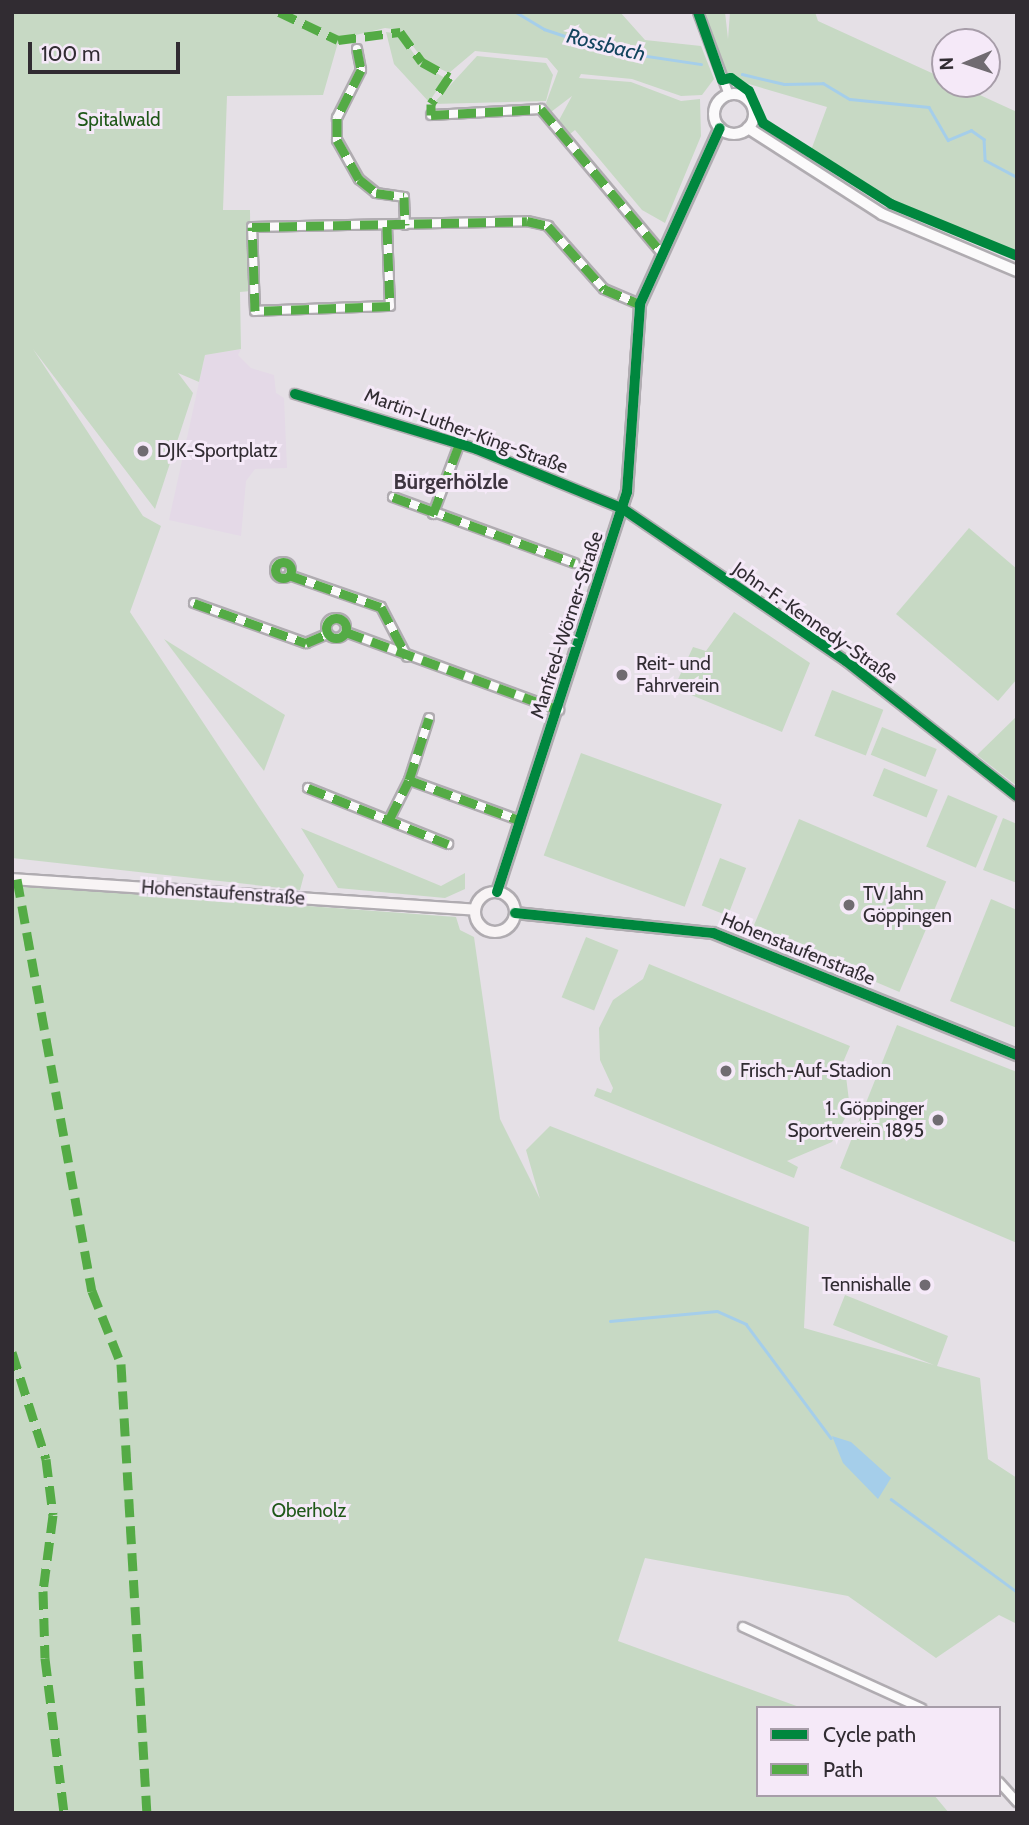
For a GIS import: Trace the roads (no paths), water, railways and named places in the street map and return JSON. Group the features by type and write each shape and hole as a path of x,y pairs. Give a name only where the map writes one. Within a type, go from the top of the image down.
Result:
{"main road":[{"name":"Hohenstaufenstraße","path":"12,878 475,910"},
{"path":"496,892 510,899 515,913 508,927 494,932 478,923 475,910 480,899 496,892"},
{"name":"Hohenstaufenstraße","path":"515,913 713,933 1017,1055"}],"street":[{"path":"698,12 729,95 751,104 748,128"},
{"path":"357,49 361,70 337,118 337,139 359,179 376,192 404,197 405,225"},
{"path":"729,95 715,109 720,128 730,134 748,128"},
{"path":"431,115 541,109 661,252"},
{"name":"Manfred-Wörner-Straße","path":"496,892 559,710 623,509 640,304 661,252 720,128"},
{"path":"748,128 882,214 1017,271"},
{"path":"387,226 390,306 255,311 252,227 539,222 604,289 640,304"},
{"name":"Martin-Luther-King-Straße","path":"295,394 459,446 623,509"},
{"name":"Martin-Luther-King-Straße","path":"433,514 459,446"},
{"path":"393,497 433,514 574,563"},
{"name":"John-F.-Kennedy-Straße","path":"623,509 846,661 1017,796"},
{"path":"289,575 381,607 407,657"},
{"path":"194,603 306,643 327,634 339,638 346,632"},
{"path":"327,634 334,618 344,621 346,632"},
{"path":"346,632 407,657 559,710"},
{"path":"390,818 409,780 429,718"},
{"path":"409,780 519,820"},
{"path":"308,788 390,818 448,844"},
{"path":"743,1627 917,1706"},
{"path":"1001,1784 1017,1802"}],"water":[{"path":"832,1436 851,1442 891,1478 878,1499 843,1463"}],"waterway":[{"name":"Rossbach","path":"516,12 544,29 607,50 701,64"},
{"name":"Rossbach","path":"742,74 784,84 823,83 850,99 929,107 948,140 971,130 984,139 985,160 1017,177"},
{"path":"610,1321 717,1311 746,1324 831,1438"},
{"path":"891,1499 1017,1592"}],"place":[{"name":"DJK-Sportplatz","path":"143,451"},
{"name":"Reit- und Fahrverein","path":"622,675"},
{"name":"TV Jahn Göppingen","path":"849,905"},
{"name":"Frisch-Auf-Stadion","path":"726,1071"},
{"name":"1. Göppinger Sportverein 1895","path":"938,1120"},
{"name":"Tennishalle","path":"925,1285"}],"district":[{"name":"Bürgerhölzle","path":"451,482"}],"park label":[{"name":"Spitalwald","path":"119,120"},
{"name":"Oberholz","path":"309,1511"}]}
